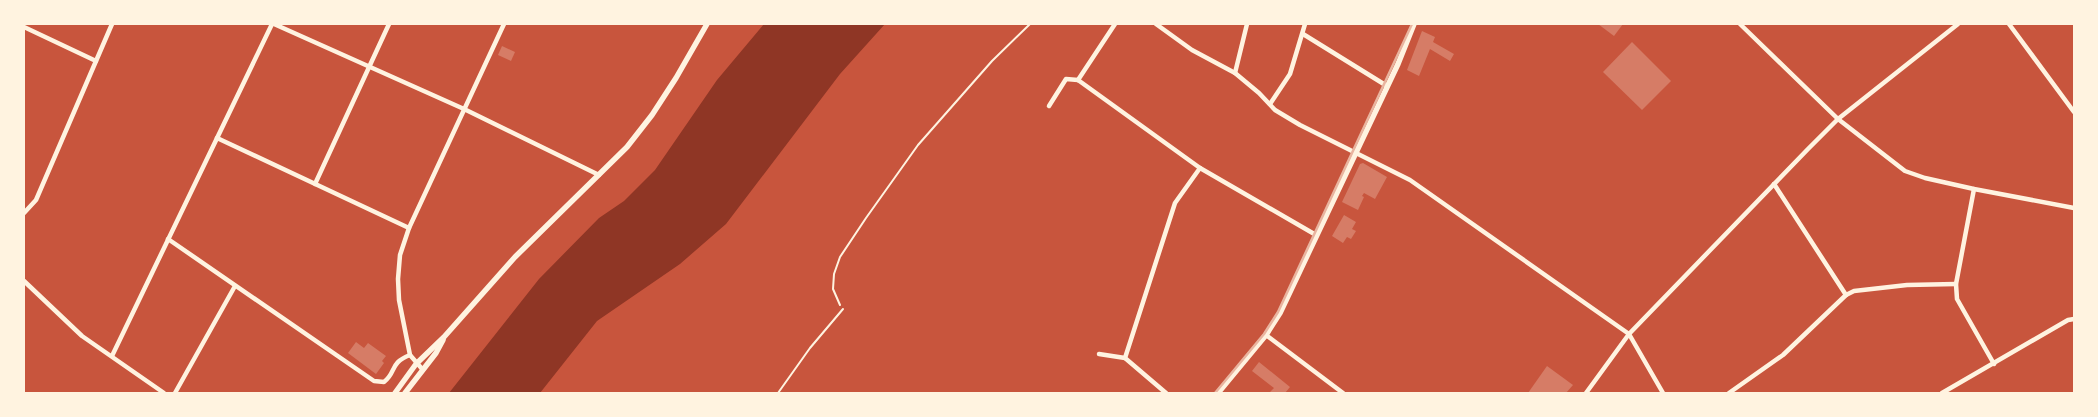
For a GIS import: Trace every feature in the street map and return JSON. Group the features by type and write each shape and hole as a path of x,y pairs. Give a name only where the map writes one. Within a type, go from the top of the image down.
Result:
{"main road":[{"path":"395,393 416,364 444,338 515,257 627,147 652,115 708,24"},
{"path":"1218,393 1266,335 1280,313 1387,86 1414,24"},
{"path":"405,393 436,354 444,338"}],"street":[{"path":"24,213 36,200 112,24"},
{"path":"112,356 273,24 464,109 599,175"},
{"path":"315,184 389,24"},
{"path":"423,370 410,355 401,313 398,279 400,255 409,228 504,24"},
{"path":"1078,80 1115,24"},
{"path":"1156,24 1192,50 1235,73 1276,110 1300,125 1410,180 1629,334 1663,393"},
{"path":"1235,73 1247,24"},
{"path":"1270,104 1290,74 1305,24"},
{"path":"1740,24 1838,119 1905,171 1925,178 1974,189 2074,208"},
{"path":"1586,393 1629,334 1838,119 1958,24"},
{"path":"2009,24 2074,112"},
{"path":"24,27 96,61"},
{"path":"1303,34 1387,86"},
{"path":"1049,106 1066,79 1078,80 1200,168 1316,235"},
{"path":"217,138 409,228"},
{"path":"1125,358 1175,203 1200,168"},
{"path":"1774,184 1846,295"},
{"path":"1974,189 1956,284 1957,299 1994,364"},
{"path":"168,239 374,381 384,382 388,379 394,364 410,355"},
{"path":"24,281 71,328 164,393"},
{"path":"1729,393 1783,355 1846,295 1854,291 1907,285 1956,284"},
{"path":"175,393 235,286"},
{"path":"1942,393 2068,320 2074,319"},
{"path":"1266,335 1344,393"},
{"path":"1099,354 1125,358 1166,393"}],"lane":[{"path":"778,393 810,348 843,309"}],"path":[{"path":"843,309 833,289 834,274 846,249 918,145 992,61 1030,24"}],"shaded area":[{"path":"764,24 885,24 840,74 726,224 680,264 597,321 540,393 449,393 539,279 599,218 624,201 655,170 717,80"}],"building":[{"path":"1598,24 1623,24 1614,36"},
{"path":"1422,31 1435,37 1433,42 1454,54 1450,61 1430,49 1419,76 1407,70"},
{"path":"1632,42 1671,81 1642,110 1603,72"},
{"path":"502,46 515,52 511,61 498,55"},
{"path":"1363,163 1387,177 1375,199 1364,193 1358,210 1342,202 1360,164"},
{"path":"1344,215 1356,222 1352,229 1356,231 1351,239 1347,237 1343,243 1332,236"},
{"path":"356,342 364,348 368,343 386,356 382,361 384,363 376,374 348,353"},
{"path":"1259,362 1290,387 1285,393 1269,393 1274,388 1252,371"},
{"path":"1547,366 1573,385 1566,393 1528,393"}],"railway":[{"path":"1215,393 1264,334 1278,312 1412,24"}]}
